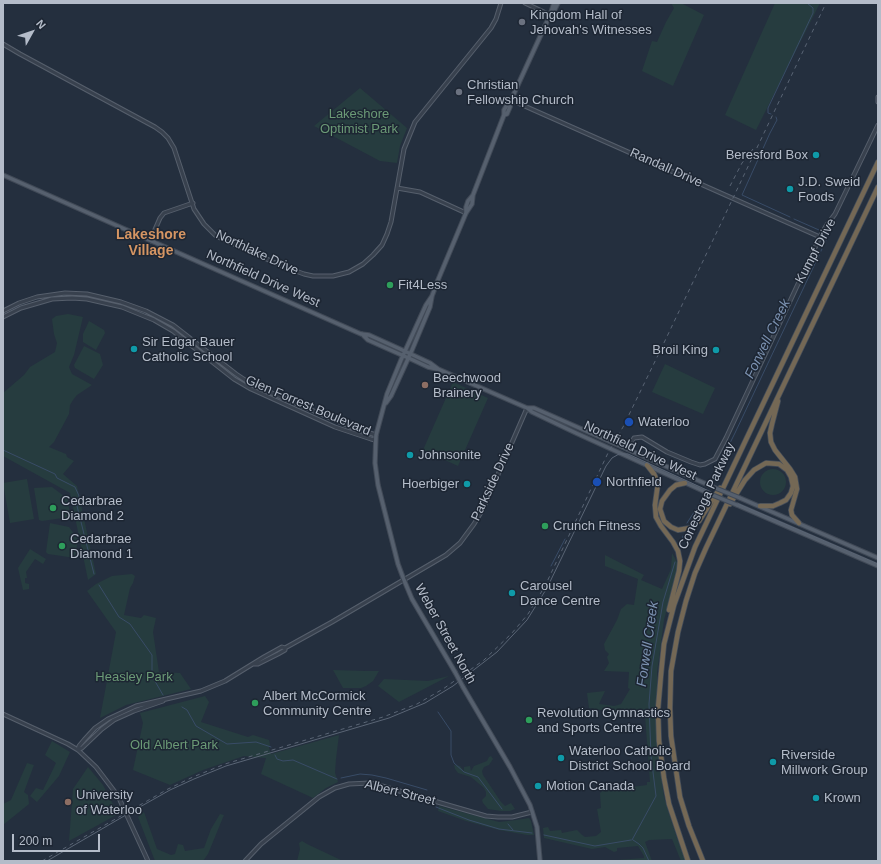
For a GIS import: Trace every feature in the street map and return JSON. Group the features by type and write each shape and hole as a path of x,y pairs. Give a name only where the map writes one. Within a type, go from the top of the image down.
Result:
{"highway":[{"name":"Conestoga Parkway","path":"688,861 669,804 659,741 658,709 660,674 667,632 681,583 695,547 878,162"},
{"name":"Conestoga Parkway","path":"703,861 689,826 680,797 671,736 671,671 680,624 695,573 716,526 878,187"},
{"path":"781,388 770,433 771,442 775,450 796,477 797,488 790,510 792,515 799,523"},
{"path":"716,526 745,480 754,470 766,463 779,464 787,470 791,477 793,486 791,493 786,500 773,506 760,506"},
{"path":"685,483 676,485 670,490 662,501 660,509 664,522 678,530 690,528 699,521 734,464"},
{"path":"647,465 654,474 658,483 655,505 656,517 678,551 680,561 679,571 667,619 667,632"}],"main road":[{"name":"Weber Street North","path":"385,404 391,396 409,358 466,212 472,204 473,195 504,115 506,105 511,100 550,15 554,3"},
{"name":"Weber Street North","path":"550,15 558,3"},
{"name":"Northfield Drive West","path":"3,175 361,334 369,335 405,351 430,363 438,369"},
{"name":"Weber Street North","path":"432,296 426,304 387,394 376,438 375,463 378,485 397,559 412,599 523,791 537,827 540,861"},
{"name":"Northfield Drive West","path":"361,334 368,340 428,367 438,369 527,408 532,412 571,431 685,483 878,566"},
{"name":"Northfield Drive West","path":"527,408 534,408 878,558"},
{"path":"570,424 571,431"},
{"path":"603,445 606,439"}],"street":[{"name":"Northlake Drive","path":"3,44 22,56 155,126 162,132 174,148 195,210 204,224 216,236 282,266 306,275 322,277 349,272 363,264 382,245 391,222 404,149 415,122 491,28 496,19 501,3"},
{"path":"525,3 550,15"},
{"path":"878,97 878,102"},
{"name":"Randall Drive","path":"511,100 820,237"},
{"name":"Kumpf Drive","path":"627,448 634,438 642,437 667,452 700,465 715,459 820,237 835,214 878,125"},
{"path":"397,188 420,192 466,212"},
{"path":"150,241 160,218 164,214 193,203"},
{"name":"Glen Forrest Boulevard","path":"3,311 34,297 65,293 88,294 124,303 158,317 182,332 251,384 376,438"},
{"name":"Glen Forrest Boulevard","path":"3,317 25,306 52,299 87,299 122,307 154,320 179,336 234,379 251,389 335,427 364,437 376,438"},
{"path":"122,307 124,303"},
{"path":"179,336 182,332"},
{"name":"Parkside Drive","path":"78,750 79,746 88,735 108,719 136,706 201,691 225,681 446,555 468,534 482,509 527,408"},
{"path":"3,714 55,737 78,750 96,767 118,796 148,861"},
{"name":"Albert Street","path":"246,861 261,844 319,797 335,788 349,784 370,783 486,816 512,817 532,812"}],"green space":[{"path":"671,3 681,3 704,15 673,86 642,71 652,41 657,42 674,8"},
{"path":"775,3 820,3 756,130 725,115"},
{"name":"Lakeshore Optimist Park","path":"360,88 407,128 400,146 397,163 380,161 314,126"},
{"path":"68,314 83,317 74,355 69,367 72,374 92,385 77,395 73,400 70,405 69,414 54,442 49,447 66,454 67,457 74,461 63,474 77,486 96,574 88,580 70,493 3,456 3,393 24,375 30,367 55,352 57,343 52,319 56,316"},
{"path":"89,321 104,330 105,333 96,350 83,342 83,334"},
{"path":"84,346 100,354 103,365 94,379 75,368 74,365"},
{"path":"665,364 715,388 703,414 652,392"},
{"path":"453,382 488,398 458,466 423,450"},
{"path":"773,469 782,473 786,482 782,491 773,495 764,491 760,482 764,473"},
{"path":"27,479 34,519 10,523 3,483"},
{"name":"Cedarbrae Diamond 2","path":"52,487 68,499 70,517 42,521 39,520 34,488"},
{"name":"Cedarbrae Diamond 1","path":"50,523 69,527 78,539 75,558 48,554 46,552"},
{"path":"30,549 46,559 43,564 35,559 26,572 27,578 25,578 25,583 29,584 29,589 23,590 18,568"},
{"path":"672,553 677,562 677,572 664,620 657,673 657,745 664,797 686,861 681,861 672,839 649,840 645,842 652,861 619,861 617,860 644,858 644,856 638,846 617,848 617,851 614,852 605,847 592,849 544,838 543,828 548,827 550,831 561,830 562,833 577,830 585,837 596,836 601,832 597,809 601,808 600,793 605,789 609,790 647,785 647,782 650,782 645,716 647,714 639,710 618,713 589,708 587,693 605,691 599,704 614,706 621,704 630,689 628,688 629,672 604,671 609,663 607,657 609,654 605,650 604,644 617,620 621,609 627,604 634,605 638,579 605,566 605,555 644,575 641,580 662,589 671,569"},
{"name":"Heasley Park","path":"132,574 135,576 130,588 124,615 141,618 144,615 156,618 153,632 159,672 180,673 191,689 126,705 100,718 116,632 87,591 96,584 112,576"},
{"path":"333,670 379,671 373,681 366,686 361,688 343,688"},
{"path":"449,676 399,702 378,686 384,679 428,681"},
{"name":"Old Albert Park","path":"205,696 209,702 201,722 248,737 253,735 269,740 271,754 339,735 335,773 338,782 326,788 313,798 261,774 266,758 244,756 203,770 170,785 133,770 143,723 140,713"},
{"path":"52,741 70,752 59,776 37,802 30,796 36,788 43,790 56,763 45,755"},
{"path":"491,756 493,759 489,765 484,767 482,771 483,775 505,806 511,803 515,809 510,811 488,809 482,800 486,796 484,788 471,777 458,773 455,769 454,765 460,766 464,771 464,767 470,766 471,771 474,766 487,761"},
{"path":"27,763 34,765 24,792 28,795 29,804 3,825 3,804 11,800"},
{"path":"88,767 103,785 118,814 69,841 73,789"},
{"path":"439,806 499,822 529,818 534,835 499,830 466,821 438,811"},
{"path":"144,812 157,849 171,855 175,854 178,844 183,845 185,851 204,848 211,829 220,814 224,815 208,854 203,861 155,861 138,817"},
{"path":"302,841 343,861 297,861 300,849 299,843"}],"waterway":[{"name":"Forwell Creek","path":"771,114 768,113 768,108 813,13 813,8 807,3"},
{"name":"Forwell Creek","path":"776,117 777,120 742,195 790,217"},
{"name":"Forwell Creek","path":"794,219 819,230"},
{"name":"Forwell Creek","path":"715,473 829,234 826,233"},
{"path":"3,450 55,474 57,478 75,487 79,496 77,506 94,574"},
{"name":"Forwell Creek","path":"687,523 700,503"},
{"name":"Forwell Creek","path":"681,546 683,536"},
{"path":"551,566 565,539"},
{"name":"Forwell Creek","path":"632,840 656,796 651,756 649,704 652,666 663,602 675,562"},
{"path":"99,585 119,617 130,624 152,655 152,676 163,695"},
{"path":"182,707 187,710 196,726 227,744 256,742 271,747"},
{"path":"438,712 451,731 451,755 454,763 464,772 478,777 502,809"},
{"path":"275,755 277,759 283,761 293,760 337,779"},
{"path":"341,778 360,774 372,775 427,790"},
{"path":"436,807 469,820 499,829 532,833"},
{"path":"508,824 513,830"},
{"path":"544,835 595,846 631,840"},
{"name":"Forwell Creek","path":"633,840 643,848 649,861"}],"tram line":[{"path":"47,861 170,790 194,779 226,766 389,718 425,703 453,686 497,652 527,620 547,588 606,466 612,458 619,454 628,454 711,492 878,564"}],"railway":[{"path":"42,861 168,789 193,777 225,764 383,717 417,704 443,689 484,660 512,633 528,614 545,586 608,453 623,427 662,347 826,3"},
{"path":"730,186 742,163 753,149"}],"place":[{"name":"Kingdom Hall of Jehovah's Witnesses","path":"522,22"},
{"name":"Christian Fellowship Church","path":"459,92"},
{"name":"Beresford Box","path":"816,155"},
{"name":"J.D. Sweid Foods","path":"790,189"},
{"name":"Fit4Less","path":"390,285"},
{"name":"Sir Edgar Bauer Catholic School","path":"134,349"},
{"name":"Broil King","path":"716,350"},
{"name":"Beechwood Brainery","path":"425,385"},
{"name":"Waterloo","path":"629,422"},
{"name":"Johnsonite","path":"410,455"},
{"name":"Northfield","path":"597,482"},
{"name":"Hoerbiger","path":"467,484"},
{"name":"Cedarbrae Diamond 2","path":"53,508"},
{"name":"Crunch Fitness","path":"545,526"},
{"name":"Cedarbrae Diamond 1","path":"62,546"},
{"name":"Carousel Dance Centre","path":"512,593"},
{"name":"Albert McCormick Community Centre","path":"255,703"},
{"name":"Revolution Gymnastics and Sports Centre","path":"529,720"},
{"name":"Waterloo Catholic District School Board","path":"561,758"},
{"name":"Riverside Millwork Group","path":"773,762"},
{"name":"Motion Canada","path":"538,786"},
{"name":"Krown","path":"816,798"},
{"name":"University of Waterloo","path":"68,802"}],"district":[{"name":"Lakeshore Village","path":"151,244"}]}
